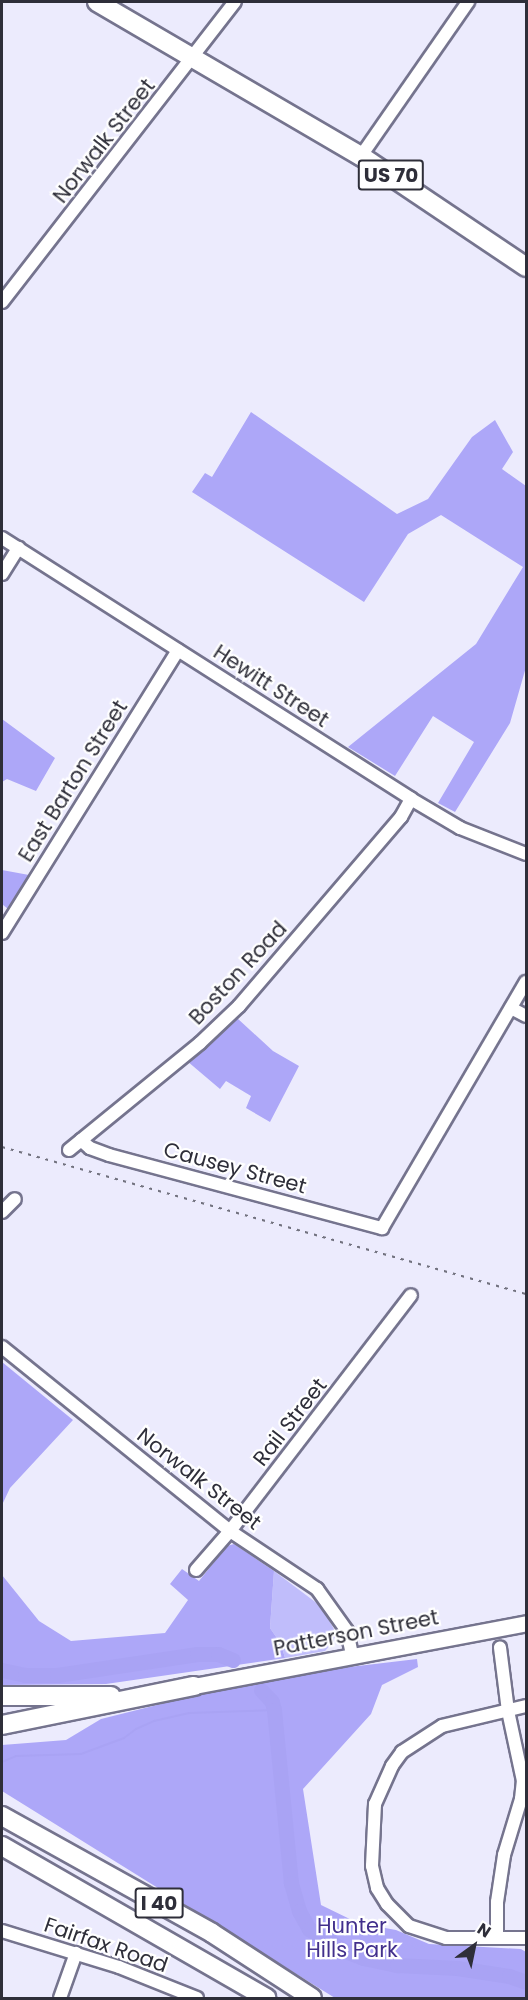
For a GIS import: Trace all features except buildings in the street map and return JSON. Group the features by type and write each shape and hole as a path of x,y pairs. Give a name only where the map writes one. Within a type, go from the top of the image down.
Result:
{"highway":[{"name":"US 70","path":"97,2 361,156 526,267"},
{"path":"2,1696 62,1698 119,1695 194,1686"},
{"path":"2,1725 194,1686"},
{"name":"I 40","path":"2,1816 212,1933 312,1998"},
{"name":"I 40","path":"2,1846 266,1998"}],"main road":[{"name":"Patterson Street","path":"194,1686 526,1623"}],"street":[{"name":"Norwalk Street","path":"2,302 235,2"},
{"path":"361,156 468,2"},
{"name":"Hewitt Street","path":"2,538 411,799 460,828 526,854"},
{"path":"2,574 18,548"},
{"name":"East Barton Street","path":"2,933 178,650"},
{"name":"Boston Road","path":"69,1150 200,1043 237,1008 401,818 411,799"},
{"path":"526,982 512,1008 526,1016"},
{"name":"Causey Street","path":"81,1140 90,1148 109,1155 382,1228 512,1008"},
{"path":"2,1212 15,1199"},
{"name":"Rail Street","path":"196,1570 230,1531 411,1295"},
{"name":"Norwalk Street","path":"2,1347 230,1531 316,1589 347,1631 352,1655"},
{"path":"497,1937 497,1902 504,1855 521,1799 524,1781 508,1710 500,1648"},
{"path":"526,1706 442,1726 417,1740 402,1752 382,1786 375,1804 372,1866 377,1888 387,1904 403,1923 422,1932 446,1938 526,1938"},
{"name":"Fairfax Road","path":"2,1932 76,1953 197,1998"},
{"path":"60,1998 76,1953"}],"shaded area":[{"path":"274,1571 322,1607 336,1633 335,1640 325,1651 285,1658 281,1644 270,1628"}],"green space":[{"path":"251,412 397,514 428,499 472,437 495,420 513,452 502,469 526,486 526,667 510,723 455,812 438,803 474,742 433,716 395,776 348,747 476,644 523,567 441,515 408,534 364,602 192,492 205,473 212,477"},
{"path":"2,719 55,758 36,791 7,779 2,782"},
{"path":"2,870 29,875 8,909 2,904"},
{"path":"237,1018 273,1051 299,1066 270,1122 246,1108 251,1096 226,1081 220,1089 187,1061"},
{"path":"2,1362 73,1420 10,1488 2,1505"},
{"path":"234,1544 274,1571 270,1628 281,1644 285,1658 106,1684 2,1685 2,1575 39,1621 71,1641 165,1633 188,1600 170,1584 182,1569 199,1581 227,1546"},
{"name":"Hunter Hills Park","path":"417,1659 418,1667 382,1685 371,1714 303,1789 321,1905 358,1923 396,1930 429,1944 521,1949 526,1952 526,1998 335,1998 2,1791 2,1745 66,1740 101,1719 217,1690 341,1668"}],"waterway":[{"path":"2,1670 25,1675 57,1675 197,1654 218,1654 233,1660"},
{"path":"261,1690 272,1702 274,1710 291,1883 299,1911 309,1929 345,1951 363,1958 397,1965 457,1968 509,1976 526,1982"},
{"path":"2,1762 16,1756 81,1754 124,1738 136,1729 154,1721 189,1713 274,1710"}],"railway":[{"path":"2,1147 526,1294"}]}
